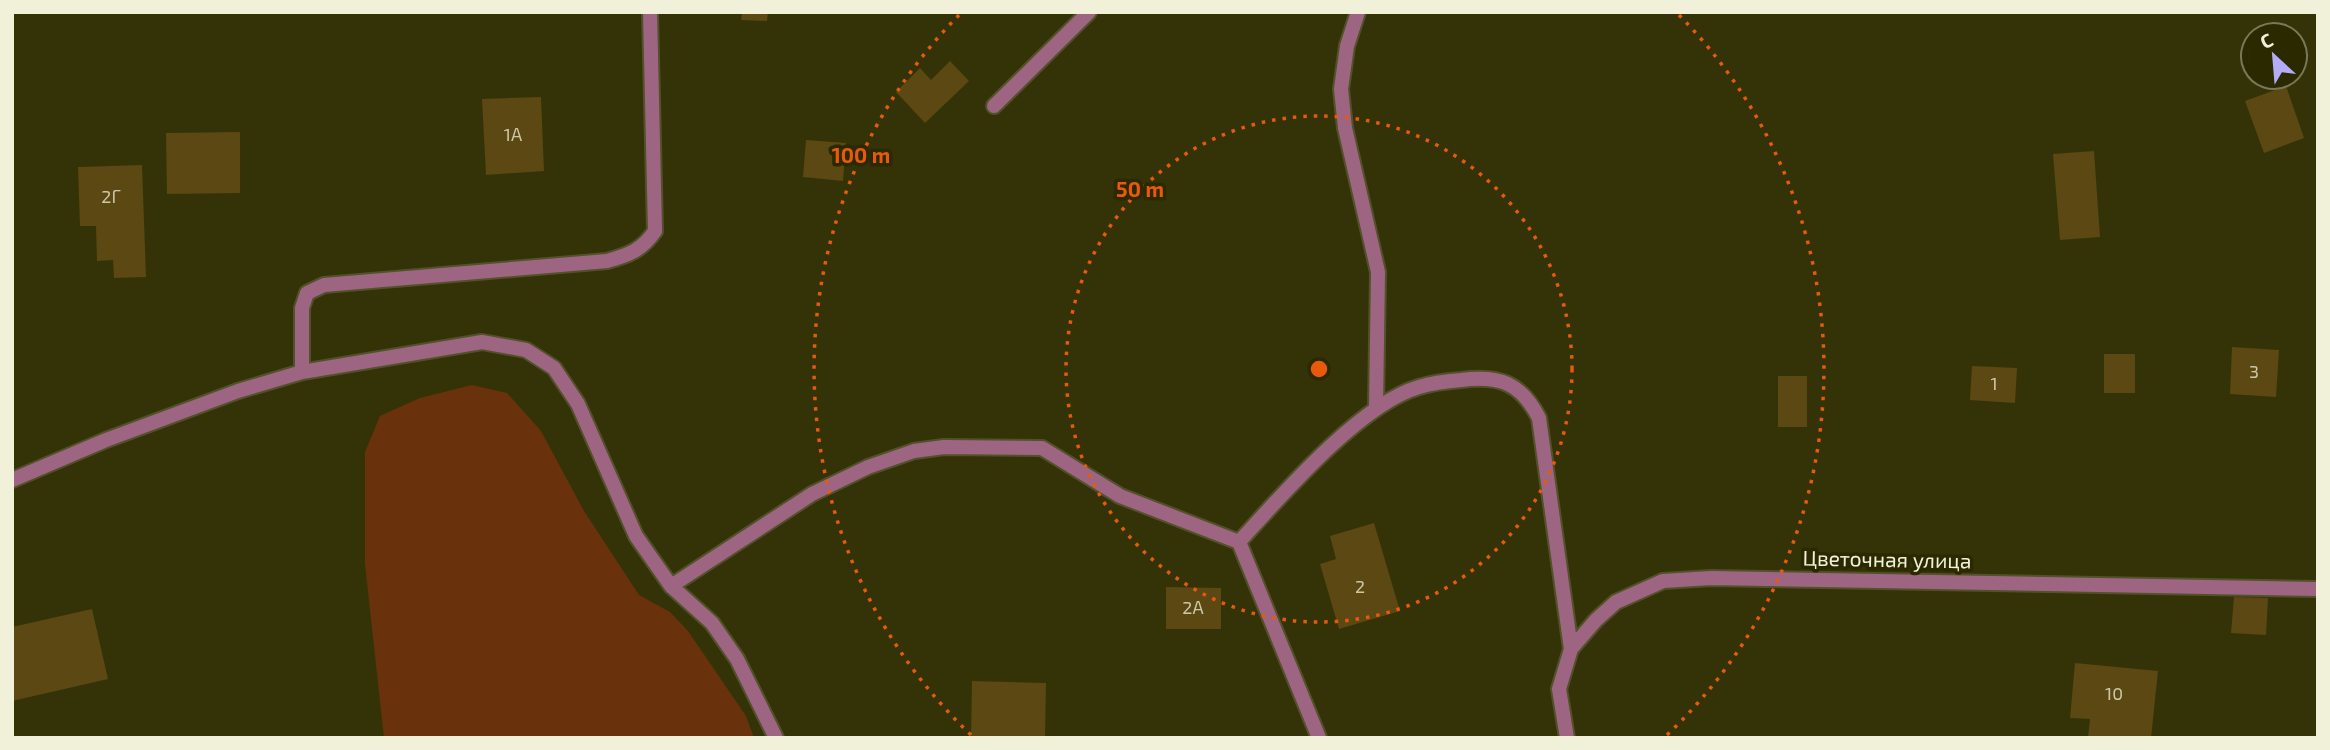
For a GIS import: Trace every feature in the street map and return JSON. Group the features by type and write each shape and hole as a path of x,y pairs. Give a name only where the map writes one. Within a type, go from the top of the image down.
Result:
{"street":[{"path":"302,372 302,308 307,293 324,285 607,261 631,255 645,245 655,231 650,12"},
{"path":"994,106 1089,12"},
{"path":"1358,12 1347,46 1341,89 1345,128 1378,272 1376,408"},
{"path":"12,480 95,443 238,391 302,372 482,342 526,350 554,369 578,404 636,536 671,586 712,623 737,659 776,738"},
{"path":"1239,542 1296,480 1376,408 1418,387 1487,376 1510,385 1528,397 1539,418 1571,649"},
{"path":"671,586 812,494 868,467 914,451 944,446 1042,448 1120,496 1239,542 1319,738"},
{"name":"Цветочная улица","path":"1567,738 1559,689 1571,649 1616,603 1663,581 1711,578 2318,589"}],"shaded area":[{"path":"472,385 507,393 541,431 584,511 639,595 670,612 688,631 746,716 754,738 384,738 365,564 365,452 380,416 420,398"}],"building":[{"path":"742,12 768,12 767,21 741,20"},
{"path":"950,61 969,81 925,123 896,92 920,68 931,80"},
{"path":"2272,91 2288,91 2304,138 2264,153 2245,101"},
{"path":"541,97 544,171 486,175 482,99"},
{"path":"240,132 240,193 167,194 166,133"},
{"path":"806,140 846,143 843,181 803,177"},
{"path":"2094,151 2100,237 2060,240 2053,154"},
{"path":"142,165 146,277 114,278 113,260 97,261 96,226 80,226 78,167"},
{"path":"2232,347 2279,350 2276,397 2230,394"},
{"path":"2104,354 2135,354 2135,393 2104,393"},
{"path":"1972,366 2017,368 2015,403 1970,400"},
{"path":"1778,376 1807,376 1807,427 1778,427"},
{"path":"1374,523 1400,611 1339,629 1320,564 1336,559 1330,536"},
{"path":"1166,587 1221,588 1221,629 1166,629"},
{"path":"2234,597 2268,598 2266,635 2231,633"},
{"path":"92,609 108,679 12,701 12,627"},
{"path":"2075,663 2158,671 2151,738 2088,737 2090,719 2070,718"},
{"path":"972,681 1046,683 1045,738 971,738"}]}
